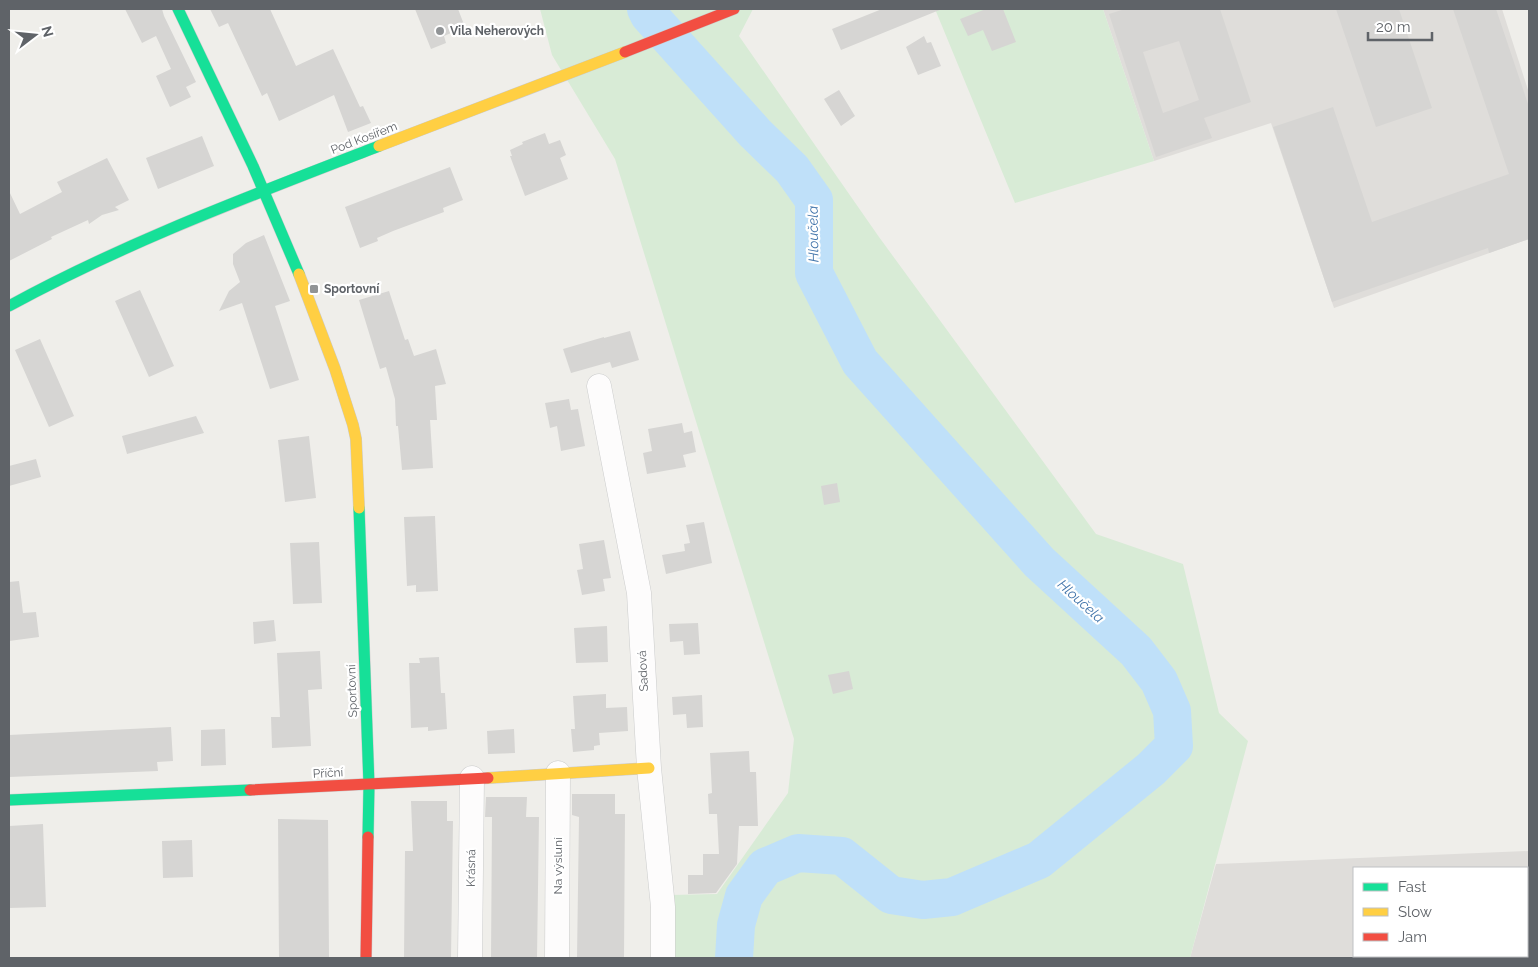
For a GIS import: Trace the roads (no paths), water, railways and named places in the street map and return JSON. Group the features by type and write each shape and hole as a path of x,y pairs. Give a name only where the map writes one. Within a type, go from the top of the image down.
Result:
{"street":[{"name":"Sportovní","path":"178,9 265,190 318,321 351,416 356,439 369,784 366,958"},
{"name":"Pod Kosířem","path":"9,306 131,245 265,190 734,9"},
{"name":"Sadová","path":"599,386 639,593 649,768 663,907 663,958"},
{"name":"Příční","path":"9,800 369,784 649,768"},
{"name":"Na výsluní","path":"558,773 558,958"},
{"name":"Krásná","path":"470,958 472,778"}],"waterway":[{"name":"Hloučela","path":"646,9 649,15 755,133 792,169 814,200 814,273 860,362 1039,562 1136,651 1159,681 1172,711 1174,746 1151,769 1039,860 952,897 923,900 891,895 842,856 798,853 765,867 744,896 736,925 734,958"}],"place":[{"name":"Vila Neherových","path":"440,31"},
{"name":"Sportovní","path":"314,289"}]}
